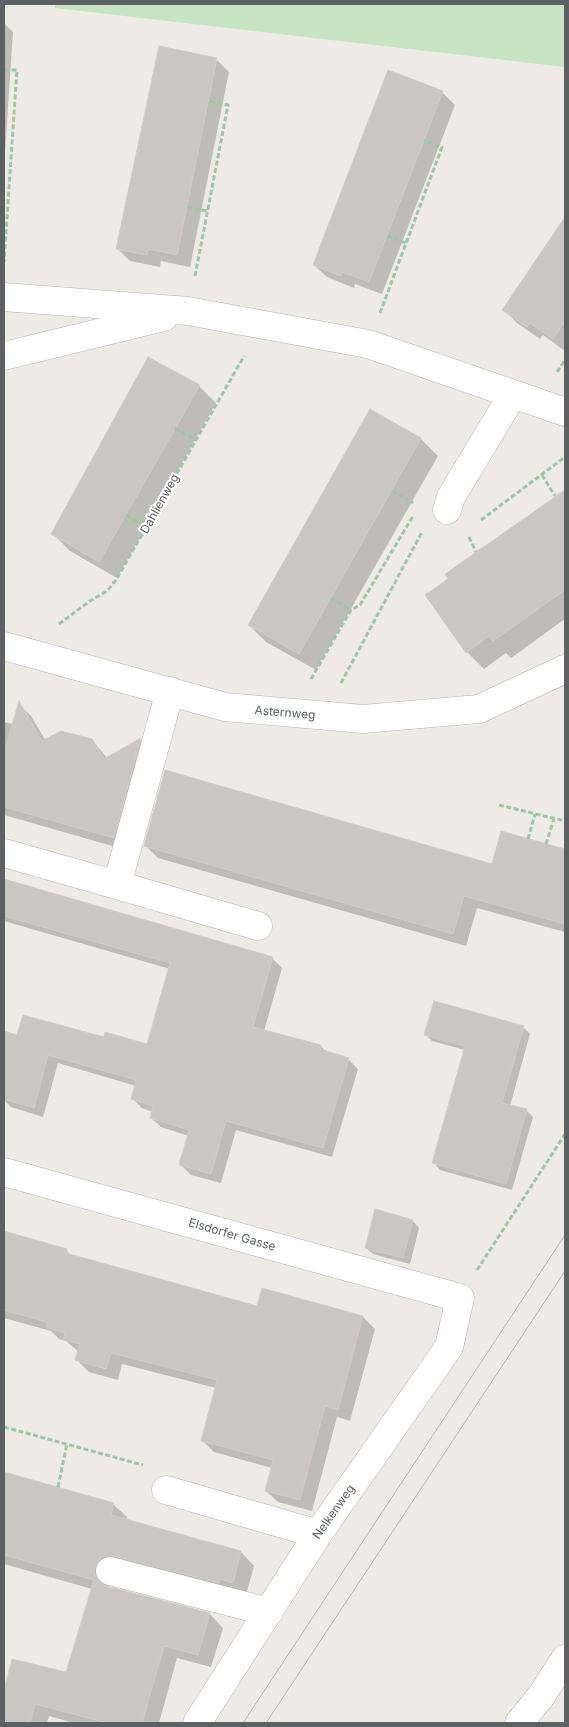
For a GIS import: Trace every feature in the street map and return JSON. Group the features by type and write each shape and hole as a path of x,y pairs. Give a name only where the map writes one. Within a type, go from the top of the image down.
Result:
{"street":[{"path":"4,297 188,311 368,344 565,412"},
{"path":"4,356 188,311"},
{"path":"447,510 451,497 513,394"},
{"name":"Asternweg","path":"13,649 226,707 372,719 479,709 565,669"},
{"path":"117,885 170,691"},
{"path":"4,853 258,926"},
{"name":"Elsdorfer Gasse","path":"4,1172 460,1298"},
{"name":"Nelkenweg","path":"197,1723 318,1534 449,1347 460,1298"},
{"path":"166,1490 318,1534"},
{"path":"110,1571 269,1612"},
{"path":"519,1723 541,1696 565,1659"}],"path":[{"path":"4,70 17,70 4,268"},
{"path":"188,311 228,105 208,101"},
{"path":"368,344 442,147 424,140"},
{"path":"4,166 11,166"},
{"path":"186,207 208,211"},
{"path":"387,236 406,243"},
{"name":"Dahlienweg","path":"13,649 107,591 116,580 262,325"},
{"path":"175,428 196,440"},
{"path":"473,526 542,476 565,456"},
{"path":"542,476 555,496"},
{"path":"392,490 418,506"},
{"path":"291,713 351,610 360,605 413,514"},
{"path":"126,515 147,527"},
{"path":"323,716 424,528"},
{"path":"466,531 476,552"},
{"path":"331,598 351,610"},
{"path":"499,805 565,821"},
{"path":"528,838 535,814"},
{"path":"546,844 554,819"},
{"path":"476,1271 565,1134"},
{"path":"4,1427 150,1467 166,1490"},
{"path":"58,1487 67,1444"}],"green space":[{"path":"55,4 565,4 565,67 55,8"}],"building":[{"path":"159,46 217,58 177,255 148,249 147,255 116,249"},
{"path":"388,70 443,91 369,282 342,272 341,276 313,265"},
{"path":"565,217 565,321 553,339 530,323 527,327 502,310"},
{"path":"148,357 200,385 99,562 51,534"},
{"path":"370,409 421,438 299,654 248,625"},
{"path":"565,490 565,590 493,641 489,636 466,653 425,595 448,579 445,574"},
{"path":"19,701 42,741 61,731 92,739 104,759 141,738 114,838 4,807 4,753"},
{"path":"165,770 492,864 501,831 565,849 565,924 464,896 453,934 144,846"},
{"path":"4,879 273,957 253,1027 321,1045 320,1049 349,1058 323,1148 226,1121 211,1174 179,1165 189,1130 150,1118 153,1106 131,1099 136,1080 48,1055 34,1108 4,1099 4,1031 17,1035 23,1015 104,1037 105,1032 147,1044 170,963 4,916"},
{"path":"434,1001 524,1026 502,1103 527,1109 506,1184 432,1163 465,1046 424,1035"},
{"path":"375,1209 413,1220 403,1258 365,1248"},
{"path":"4,1231 67,1249 66,1253 257,1306 262,1288 363,1316 338,1410 325,1406 300,1500 265,1491 273,1460 201,1441 217,1380 111,1353 106,1369 75,1360 80,1344 63,1340 65,1333 46,1327 47,1322 4,1310"},
{"path":"4,1472 114,1503 111,1515 241,1551 233,1583 220,1579 219,1583 114,1556 105,1556 99,1560 95,1567 95,1575 99,1582 106,1586 210,1613 198,1655 164,1646 142,1723 107,1723 35,1704 30,1723 4,1723 4,1690 12,1659 66,1672 94,1580 4,1555"}],"tram line":[{"path":"243,1723 565,1235"},
{"path":"266,1723 565,1271"}]}
